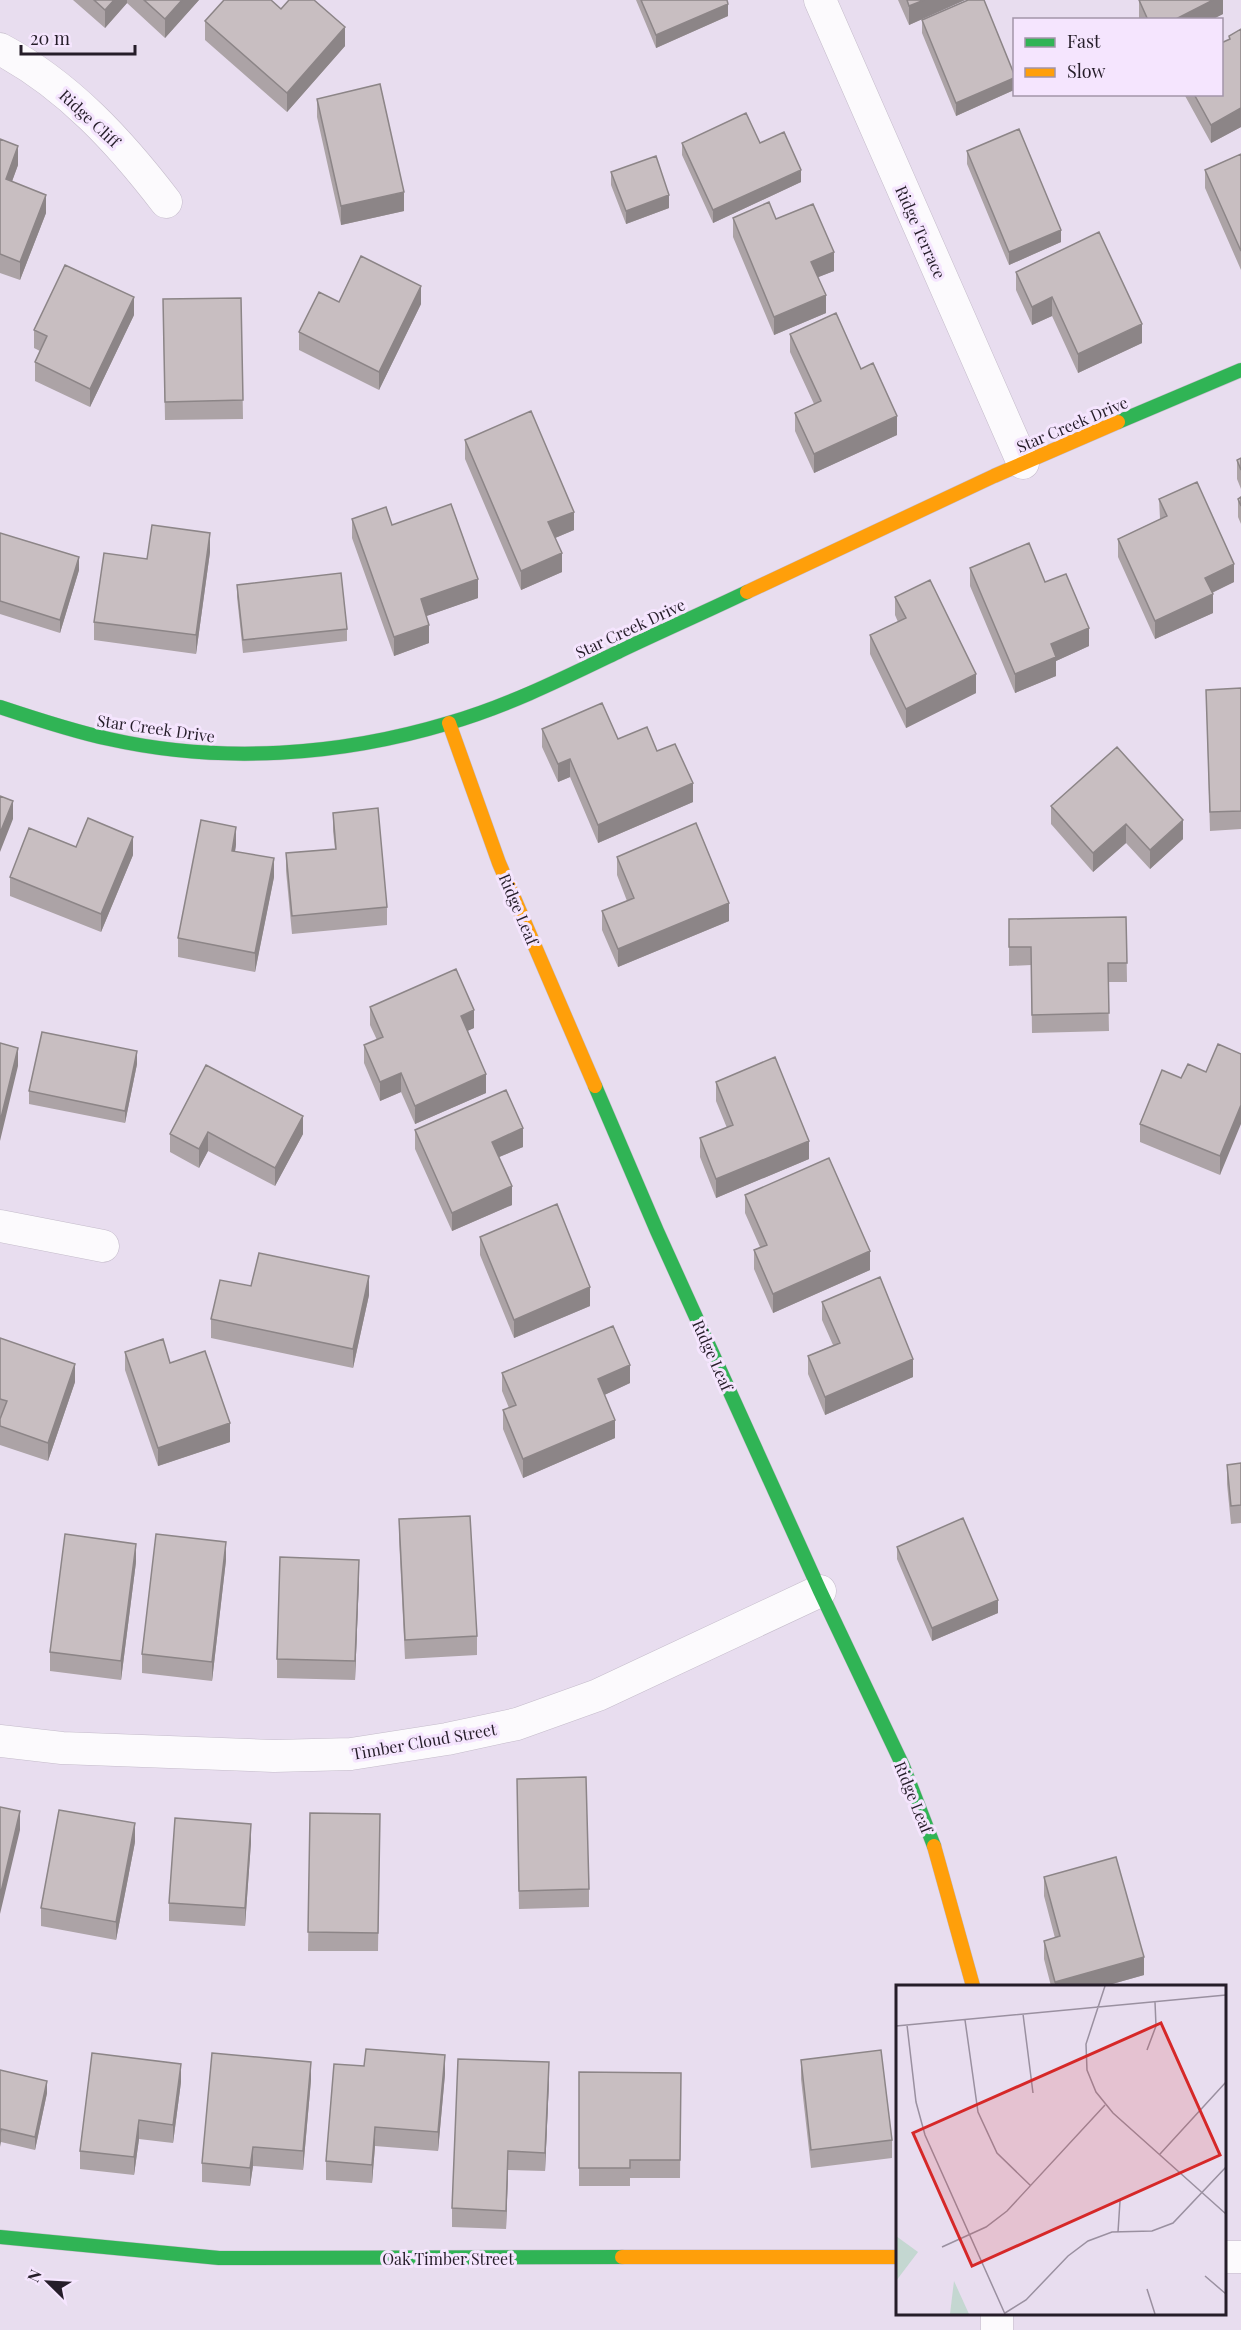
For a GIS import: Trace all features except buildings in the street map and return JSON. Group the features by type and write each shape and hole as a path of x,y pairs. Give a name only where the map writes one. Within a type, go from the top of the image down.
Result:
{"street":[{"name":"Ridge Terrace","path":"820,0 1023,463"},
{"name":"Ridge Cliff","path":"0,49 54,84 95,120 133,159 166,202"},
{"name":"Star Creek Drive","path":"0,707 32,719 109,740 189,753 245,755 327,750 385,740 449,723 536,691 1023,463 1241,370"},
{"name":"Ridge Leaf","path":"449,723 499,864 657,1231 820,1591 903,1766 940,1862 973,1985"},
{"path":"0,1226 102,1246"},
{"name":"Timber Cloud Street","path":"0,1741 62,1748 274,1756 351,1754 447,1739 517,1724 598,1695 820,1591"},
{"name":"Oak Timber Street","path":"0,2236 57,2244 219,2258 896,2257"}],"traffic: fast":[{"path":"1118,422 1241,370"},
{"path":"0,707 95,736 151,747 194,752 280,753 365,743 449,723 514,700 747,592"},
{"path":"595,1086 657,1231 820,1591 903,1766 934,1846"},
{"path":"0,2237 219,2258 622,2257"}],"traffic: slow":[{"path":"747,592 994,476 1118,422"},
{"path":"449,723 499,863 595,1086"},
{"path":"934,1846 973,1985"},
{"path":"622,2257 896,2257"}]}
